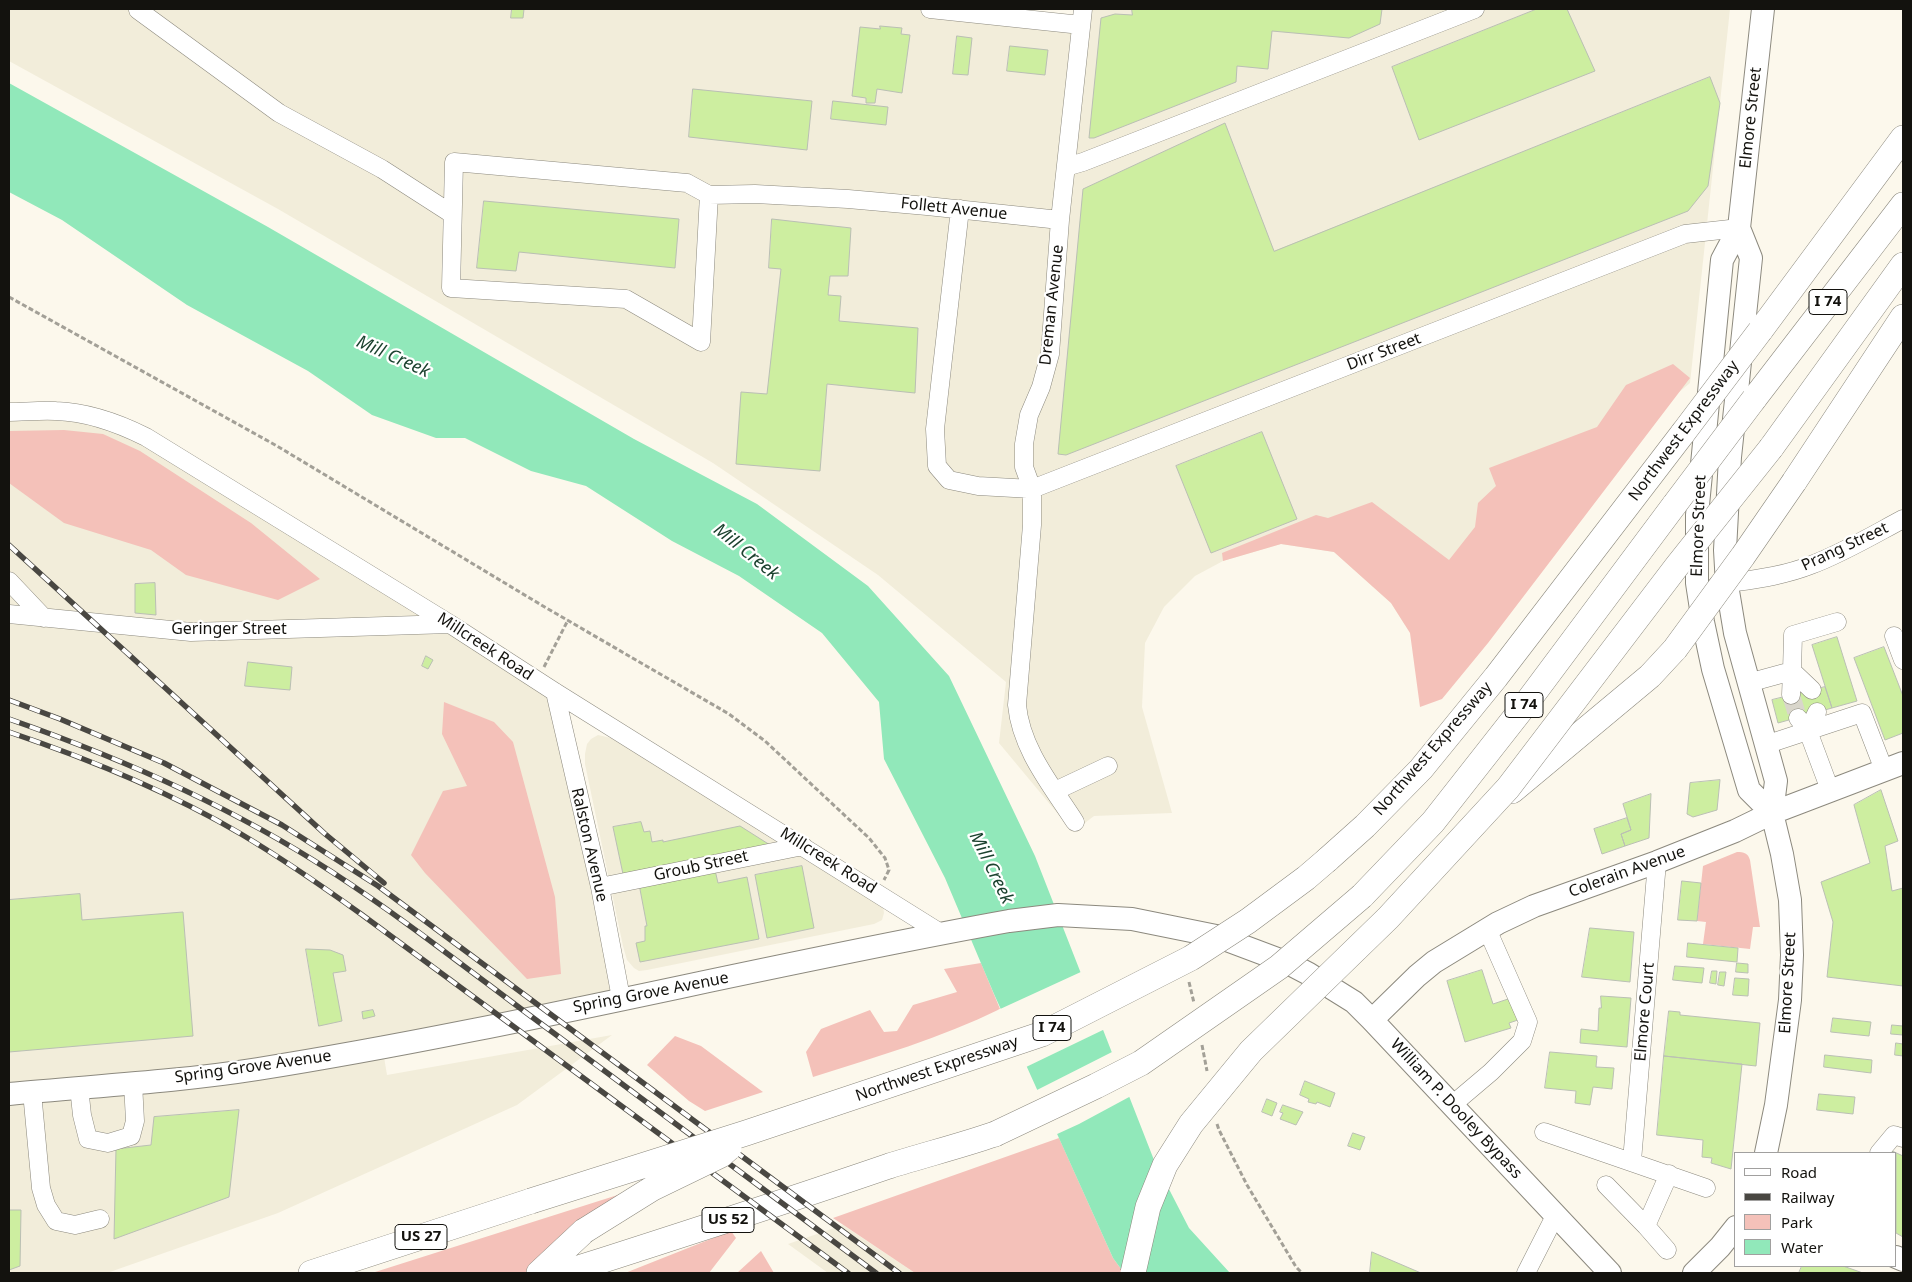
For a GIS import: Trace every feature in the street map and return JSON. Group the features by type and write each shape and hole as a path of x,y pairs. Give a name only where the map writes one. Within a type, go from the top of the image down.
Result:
{"highway":[{"name":"Northwest Expressway","path":"746,1133 1042,1034 1191,958 1248,921 1327,860 1365,826 1421,769 1496,678 1760,331 1903,138"},
{"name":"I 74","path":"891,1166 995,1134 1096,1086 1141,1062 1279,967 1362,896 1433,822 1528,701 1675,504 1903,205"},
{"path":"1133,1273 1148,1207 1165,1165 1191,1124 1250,1051 1388,918 1508,788 1671,574 1771,448 1903,265"},
{"path":"1809,396 1903,284"},
{"path":"1362,896 1414,874 1650,676 1675,649 1743,556 1903,317"},
{"path":"539,1273 584,1231 653,1188 721,1155 746,1133"},
{"name":"US 27","path":"311,1273 530,1200 746,1133"},
{"name":"US 52","path":"566,1273 891,1166"}],"main road":[{"name":"Elmore Street","path":"1763,9 1739,228 1722,260 1697,514 1696,542 1702,622 1711,660 1749,790 1772,813"},
{"name":"Elmore Street","path":"1739,228 1751,258 1727,506 1725,550 1727,583 1735,632 1776,781 1772,813 1790,900 1792,955 1785,1042 1776,1105 1766,1152"},
{"name":"Colerain Avenue","path":"1372,1020 1434,962 1487,929 1534,906 1657,862 1735,831 1772,813 1894,766"},
{"name":"Spring Grove Avenue","path":"9,1094 257,1069 384,1047 621,998 1041,916 1095,916 1132,919 1216,936 1288,963"},
{"name":"William P. Dooley Bypass","path":"1288,963 1354,1002 1610,1273"},
{"path":"1694,1273 1720,1247 1734,1229"}],"street":[{"path":"930,9 1082,17"},
{"path":"1066,167 1476,9"},
{"path":"138,10 279,113 382,169 452,214"},
{"name":"Dreman Avenue","path":"1075,822 1024,737 1019,724 1017,706 1032,525 1032,490 1024,467 1024,444 1029,415 1041,387 1050,354 1060,220 1082,17"},
{"path":"454,162 687,182 709,195 701,342 626,300 451,288 454,162"},
{"name":"Follett Avenue","path":"709,195 755,194 848,199 1060,220"},
{"path":"960,209 934,429 937,466 950,480 978,486 1032,490"},
{"name":"Dirr Street","path":"1032,490 1685,234 1739,228"},
{"name":"Millcreek Road","path":"9,412 55,411 79,413 125,426 146,437 450,624 537,681 942,934"},
{"name":"Prang Street","path":"1698,588 1788,572 1810,566 1903,519"},
{"path":"9,581 44,618"},
{"name":"Geringer Street","path":"9,614 192,632 450,624"},
{"path":"1791,695 1793,635 1837,622"},
{"path":"1894,636 1903,660"},
{"path":"1748,682 1792,670"},
{"path":"1792,670 1812,690"},
{"name":"Ralston Avenue","path":"555,692 600,887 621,998"},
{"path":"1766,745 1803,724 1817,712"},
{"path":"1803,724 1862,713 1894,766"},
{"path":"1803,724 1830,790"},
{"path":"1055,791 1108,766"},
{"name":"Groub Street","path":"600,887 802,846"},
{"name":"Elmore Court","path":"1632,1161 1657,862"},
{"path":"1452,1105 1491,1072 1522,1042 1528,1022 1487,929"},
{"path":"79,1087 82,1115 88,1139 108,1143 131,1136 135,1121 133,1083"},
{"path":"32,1092 41,1188 46,1205 56,1221 74,1225 100,1219"},
{"path":"1544,1132 1706,1188"},
{"path":"1880,1152 1894,1135 1903,1138"},
{"path":"1646,1226 1669,1174"},
{"path":"1606,1185 1667,1250"},
{"path":"1526,1273 1555,1216"}],"path":[{"path":"9,297 277,446 729,714 765,741 868,838 885,858 889,870 881,884"},
{"path":"537,681 568,620"},
{"path":"1189,980 1195,1008"},
{"path":"1200,1036 1208,1074"},
{"path":"1217,1120 1219,1130 1247,1185 1296,1267 1302,1273"}],"shaded area":[{"path":"9,9 930,9 1081,25 1083,9 1730,9 1690,383 1460,575 1405,625 1391,603 1334,552 1281,544 1223,561 1195,576 1164,607 1145,643 1142,707 1172,813 1094,816 1073,832 999,743 1006,682 878,575 713,463 278,209 9,61"},
{"path":"9,412 102,418 555,692 621,998 384,1047 380,1033 387,1075 612,1035 517,1105 278,1213 107,1273 9,1273"},
{"path":"598,735 611,738 666,771 883,907 882,920 874,924 647,970 639,971 634,968 627,960 623,946 585,764 587,744"},
{"path":"843,1225 915,1273 828,1273 788,1244"}],"green space":[{"path":"1673,364 1690,378 1488,643 1442,699 1420,707 1410,633 1391,603 1334,552 1281,544 1223,561 1222,553 1316,515 1328,518 1372,502 1449,560 1475,527 1478,503 1496,486 1489,468 1597,427 1626,385"},
{"path":"64,430 103,434 140,451 251,523 320,579 278,600 186,575 151,550 64,523 9,483 9,431"},
{"path":"444,702 494,722 513,742 555,897 561,974 527,979 425,873 411,855 443,791 467,786 442,734"},
{"path":"1737,852 1745,853 1750,860 1760,927 1753,927 1750,949 1703,944 1706,922 1697,921 1703,866"},
{"path":"981,963 1000,1009 932,1038 813,1077 806,1052 821,1029 870,1010 884,1032 897,1031 913,1005 957,992 944,969"},
{"path":"675,1036 701,1046 763,1092 705,1111 689,1101 647,1065"},
{"path":"1059,1138 1113,1258 1124,1273 915,1273 833,1218"},
{"path":"624,1193 547,1273 372,1273"},
{"path":"731,1231 736,1238 709,1273 625,1273"},
{"path":"761,1251 774,1273 737,1273"}],"water":[{"name":"Mill Creek","path":"9,83 268,227 634,439 757,504 868,586 949,676 1035,856 1154,1160 1189,1228 1230,1273 1124,1273 1113,1258 994,994 945,878 884,759 879,702 822,633 739,576 672,541 586,486 531,471 465,438 436,438 372,415 308,371 187,305 62,220 9,192"}],"pier":[{"path":"1083,971 1105,1029 1024,1068 998,1010"},
{"path":"1114,1051 1131,1096 1055,1135 1035,1091"}],"building":[{"path":"512,9 524,9 523,18 511,18"},
{"path":"1132,9 1382,9 1380,24 1349,38 1272,31 1268,69 1237,66 1236,82 1094,138 1089,138 1101,18 1115,14 1132,15"},
{"path":"1537,9 1567,9 1595,71 1419,140 1392,67"},
{"path":"880,26 902,28 901,34 910,35 902,93 877,89 875,103 866,103 866,98 852,96 860,27 880,29"},
{"path":"957,36 972,38 968,75 953,74"},
{"path":"1010,46 1048,50 1045,75 1007,71"},
{"path":"1710,77 1720,103 1708,186 1688,211 1066,455 1058,454 1083,189 1225,123 1274,251"},
{"path":"693,89 812,101 807,150 689,137"},
{"path":"833,101 888,107 886,125 831,119"},
{"path":"484,201 679,219 675,268 519,252 516,271 477,268"},
{"path":"772,219 851,228 848,276 830,276 828,295 841,296 839,321 918,328 915,393 827,384 820,471 736,464 741,392 767,394 781,269 769,268"},
{"path":"1262,432 1297,519 1211,553 1176,466"},
{"path":"155,583 156,615 135,613 135,584"},
{"path":"1837,637 1857,701 1832,708 1812,645"},
{"path":"1884,647 1903,696 1903,733 1885,740 1854,658"},
{"path":"426,656 433,660 428,669 422,666"},
{"path":"248,662 292,667 290,690 245,686"},
{"path":"1825,687 1832,708 1778,723 1772,700"},
{"path":"1720,780 1717,810 1693,817 1687,814 1690,783"},
{"path":"1881,790 1898,841 1885,846 1892,891 1903,888 1903,986 1827,977 1833,922 1821,882 1870,863 1854,805"},
{"path":"1651,794 1649,838 1625,846 1621,834 1631,830 1623,804"},
{"path":"1627,818 1631,830 1621,834 1625,846 1602,854 1594,829"},
{"path":"641,822 644,832 650,831 652,842 663,840 663,842 740,826 770,845 623,874 613,827"},
{"path":"802,866 814,928 767,938 755,875"},
{"path":"715,870 718,883 747,877 759,939 640,962 636,943 645,941 645,926 647,926 639,884"},
{"path":"1682,881 1701,883 1697,921 1678,920"},
{"path":"80,894 82,920 183,912 193,1036 9,1052 9,900"},
{"path":"1590,928 1634,932 1630,982 1582,977"},
{"path":"1688,943 1738,948 1737,962 1687,957"},
{"path":"306,949 330,950 343,955 346,971 333,973 342,1021 319,1026"},
{"path":"1737,963 1748,964 1748,973 1736,972"},
{"path":"1675,966 1704,968 1702,983 1673,980"},
{"path":"1482,970 1493,1004 1511,998 1518,1020 1509,1023 1511,1028 1465,1042 1447,981"},
{"path":"1712,971 1717,971 1716,984 1710,983"},
{"path":"1720,972 1726,972 1724,986 1718,985"},
{"path":"1735,978 1749,979 1748,996 1733,995"},
{"path":"1601,996 1631,998 1627,1047 1580,1043 1581,1029 1598,1031"},
{"path":"373,1010 375,1016 363,1019 362,1012"},
{"path":"1669,1011 1680,1012 1680,1015 1760,1023 1756,1066 1664,1056"},
{"path":"1833,1018 1871,1022 1869,1036 1831,1032"},
{"path":"1892,1025 1903,1026 1903,1035 1891,1034"},
{"path":"1896,1043 1903,1044 1903,1056 1895,1055"},
{"path":"1550,1052 1597,1056 1596,1067 1614,1068 1612,1089 1593,1087 1590,1105 1575,1103 1576,1091 1545,1088"},
{"path":"1825,1055 1872,1060 1871,1073 1824,1067"},
{"path":"1664,1056 1742,1064 1731,1169 1711,1163 1712,1158 1702,1157 1703,1140 1657,1135"},
{"path":"1305,1081 1335,1093 1330,1107 1317,1102 1316,1104 1308,1102 1309,1099 1300,1095"},
{"path":"1819,1094 1855,1097 1853,1114 1817,1110"},
{"path":"1267,1099 1277,1103 1272,1116 1262,1112"},
{"path":"1283,1105 1303,1112 1296,1125 1280,1119 1283,1113 1280,1112"},
{"path":"239,1110 229,1197 114,1239 116,1149 151,1145 154,1117"},
{"path":"1353,1133 1365,1137 1360,1150 1348,1146"},
{"path":"1897,1153 1903,1156 1903,1237 1897,1234"},
{"path":"9,1210 21,1210 20,1266 9,1270"},
{"path":"1372,1252 1421,1273 1370,1273"},
{"path":"1802,1267 1846,1267 1863,1273 1799,1273"}],"tunnel":[{"path":"1791,695 1798,718"}],"railway":[{"path":"9,545 324,833 384,883"},
{"path":"9,700 60,719 164,763 282,825 378,886 899,1273"},
{"path":"9,719 93,750 175,786 255,826 332,872 417,931 876,1273"},
{"path":"9,732 69,753 157,790 213,818 272,853 361,914 848,1273"}]}
